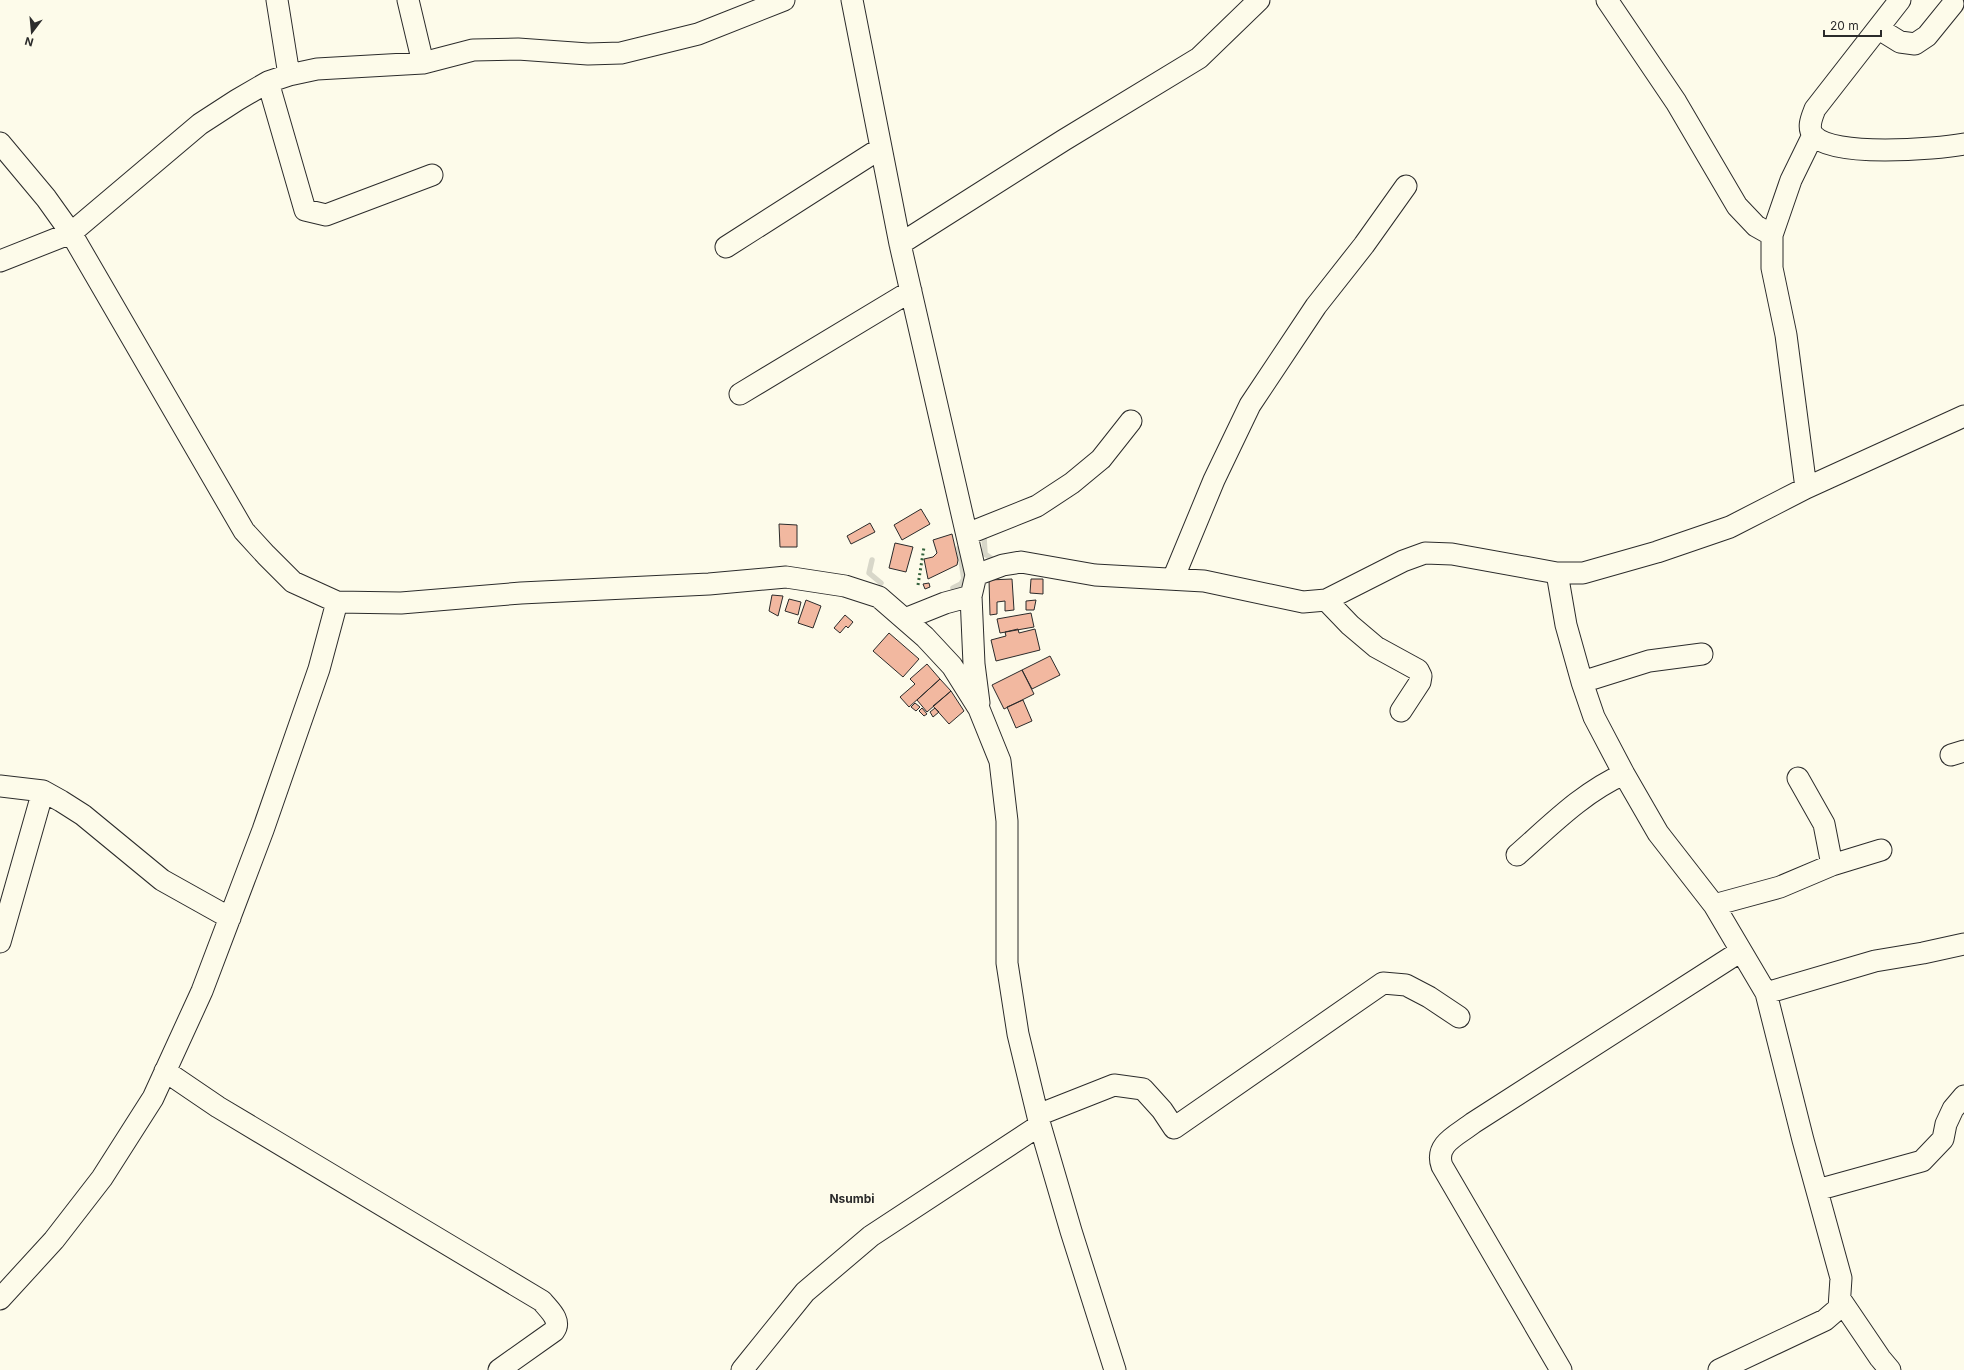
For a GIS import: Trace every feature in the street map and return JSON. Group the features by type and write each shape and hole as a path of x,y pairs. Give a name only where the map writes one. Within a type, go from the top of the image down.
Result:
{"street":[{"path":"277,0 289,75"},
{"path":"408,0 423,64"},
{"path":"0,261 71,233 200,124 268,82 289,75 317,69 423,64 473,50 518,49 588,54 621,53 698,34 784,0"},
{"path":"852,0 910,291 976,575 971,596 974,664 979,709"},
{"path":"900,244 1064,140 1199,58 1259,0"},
{"path":"1608,0 1676,102 1737,206 1756,226 1772,235"},
{"path":"1900,0 1816,109 1810,122 1813,135 1825,143 1862,149 1909,150 1964,144"},
{"path":"1878,29 1900,42 1915,44 1927,36 1953,4"},
{"path":"268,82 305,210 326,215 432,176"},
{"path":"1806,488 1786,335 1772,268 1772,235 1792,180 1813,135"},
{"path":"0,143 46,198 71,233 244,531 266,556 294,582 337,602 401,603 521,593 709,584 786,576 845,586 879,597 905,619 952,666 979,709 1000,761 1007,821 1007,963 1018,1034 1039,1120 1071,1231 1115,1370"},
{"path":"726,248 881,148"},
{"path":"1173,579 1214,480 1250,405 1316,306 1364,245 1406,186"},
{"path":"740,394 910,291"},
{"path":"967,534 1037,506 1072,483 1101,459 1131,421"},
{"path":"976,575 1003,565 1021,562 1095,575 1204,581 1303,602 1326,600 1403,561 1425,553 1452,554 1558,573 1582,573 1657,552 1730,527 1806,488 1961,422"},
{"path":"1558,573 1566,625 1582,682 1594,717 1624,774 1658,833 1714,905 1740,952 1766,993 1817,1190 1842,1278 1838,1308 1825,1320 1719,1370"},
{"path":"905,619 945,603 971,596"},
{"path":"1326,600 1350,625 1376,647 1418,670 1421,676 1420,682 1401,711"},
{"path":"0,1299 54,1240 102,1178 153,1098 202,991 263,830 319,669 337,602"},
{"path":"1582,682 1649,661 1702,654"},
{"path":"1517,855 1549,826 1603,784 1624,774"},
{"path":"1798,778 1824,824 1832,865"},
{"path":"0,786 43,791 83,815 162,880 230,918"},
{"path":"0,942 43,791"},
{"path":"1714,905 1780,887 1832,865 1881,850"},
{"path":"1766,993 1875,960 1923,953 1964,944"},
{"path":"1561,1370 1442,1166 1440,1152 1443,1146 1473,1123 1740,952"},
{"path":"742,1370 806,1292 871,1236 1039,1120 1114,1085 1143,1089 1162,1110 1174,1128 1383,983 1406,985 1430,997 1458,1016"},
{"path":"165,1071 218,1107 542,1301 557,1320 557,1326 554,1331 499,1370"},
{"path":"1817,1190 1922,1161 1943,1139 1946,1124 1953,1109 1964,1096"},
{"path":"1840,1299 1880,1358 1890,1370"}],"building":[{"path":"921,509 930,524 902,540 894,525"},
{"path":"870,523 875,532 851,544 847,536"},
{"path":"779,524 797,525 797,547 780,547"},
{"path":"952,534 958,560 957,565 928,579 924,559 933,557 937,553 933,540"},
{"path":"895,543 913,547 906,572 889,568"},
{"path":"1012,579 1014,610 1005,611 1005,601 997,602 997,614 990,615 989,580"},
{"path":"1031,579 1043,579 1043,594 1030,593"},
{"path":"929,583 930,587 925,589 923,584"},
{"path":"772,595 783,596 778,616 769,611"},
{"path":"789,599 801,602 798,615 785,611"},
{"path":"806,600 821,606 813,628 798,623"},
{"path":"1036,600 1034,610 1026,610 1026,601"},
{"path":"1031,613 1034,627 1000,633 997,619"},
{"path":"845,615 853,622 848,628 846,626 840,633 834,628"},
{"path":"1018,629 1019,633 1035,629 1040,650 996,661 991,640 1006,636 1005,632"},
{"path":"889,633 919,659 903,677 873,651"},
{"path":"1050,656 1060,675 1032,689 1022,670"},
{"path":"927,664 940,679 909,707 900,697 915,684 910,679"},
{"path":"1022,670 1034,694 1004,709 992,685"},
{"path":"940,679 951,691 927,712 917,700"},
{"path":"951,691 964,711 949,724 933,706"},
{"path":"1023,700 1032,721 1016,728 1007,707"},
{"path":"915,703 920,707 916,711 911,707"},
{"path":"922,708 927,714 924,716 919,711"},
{"path":"935,708 939,712 933,717 930,712"}],"waterway":[{"path":"984,537 985,554 995,561"},
{"path":"953,588 961,584 964,579 959,548"},
{"path":"872,560 869,573 881,583"}],"hedge":[{"path":"918,585 924,547"}],"district":[{"name":"Nsumbi","path":"852,1198"}]}
